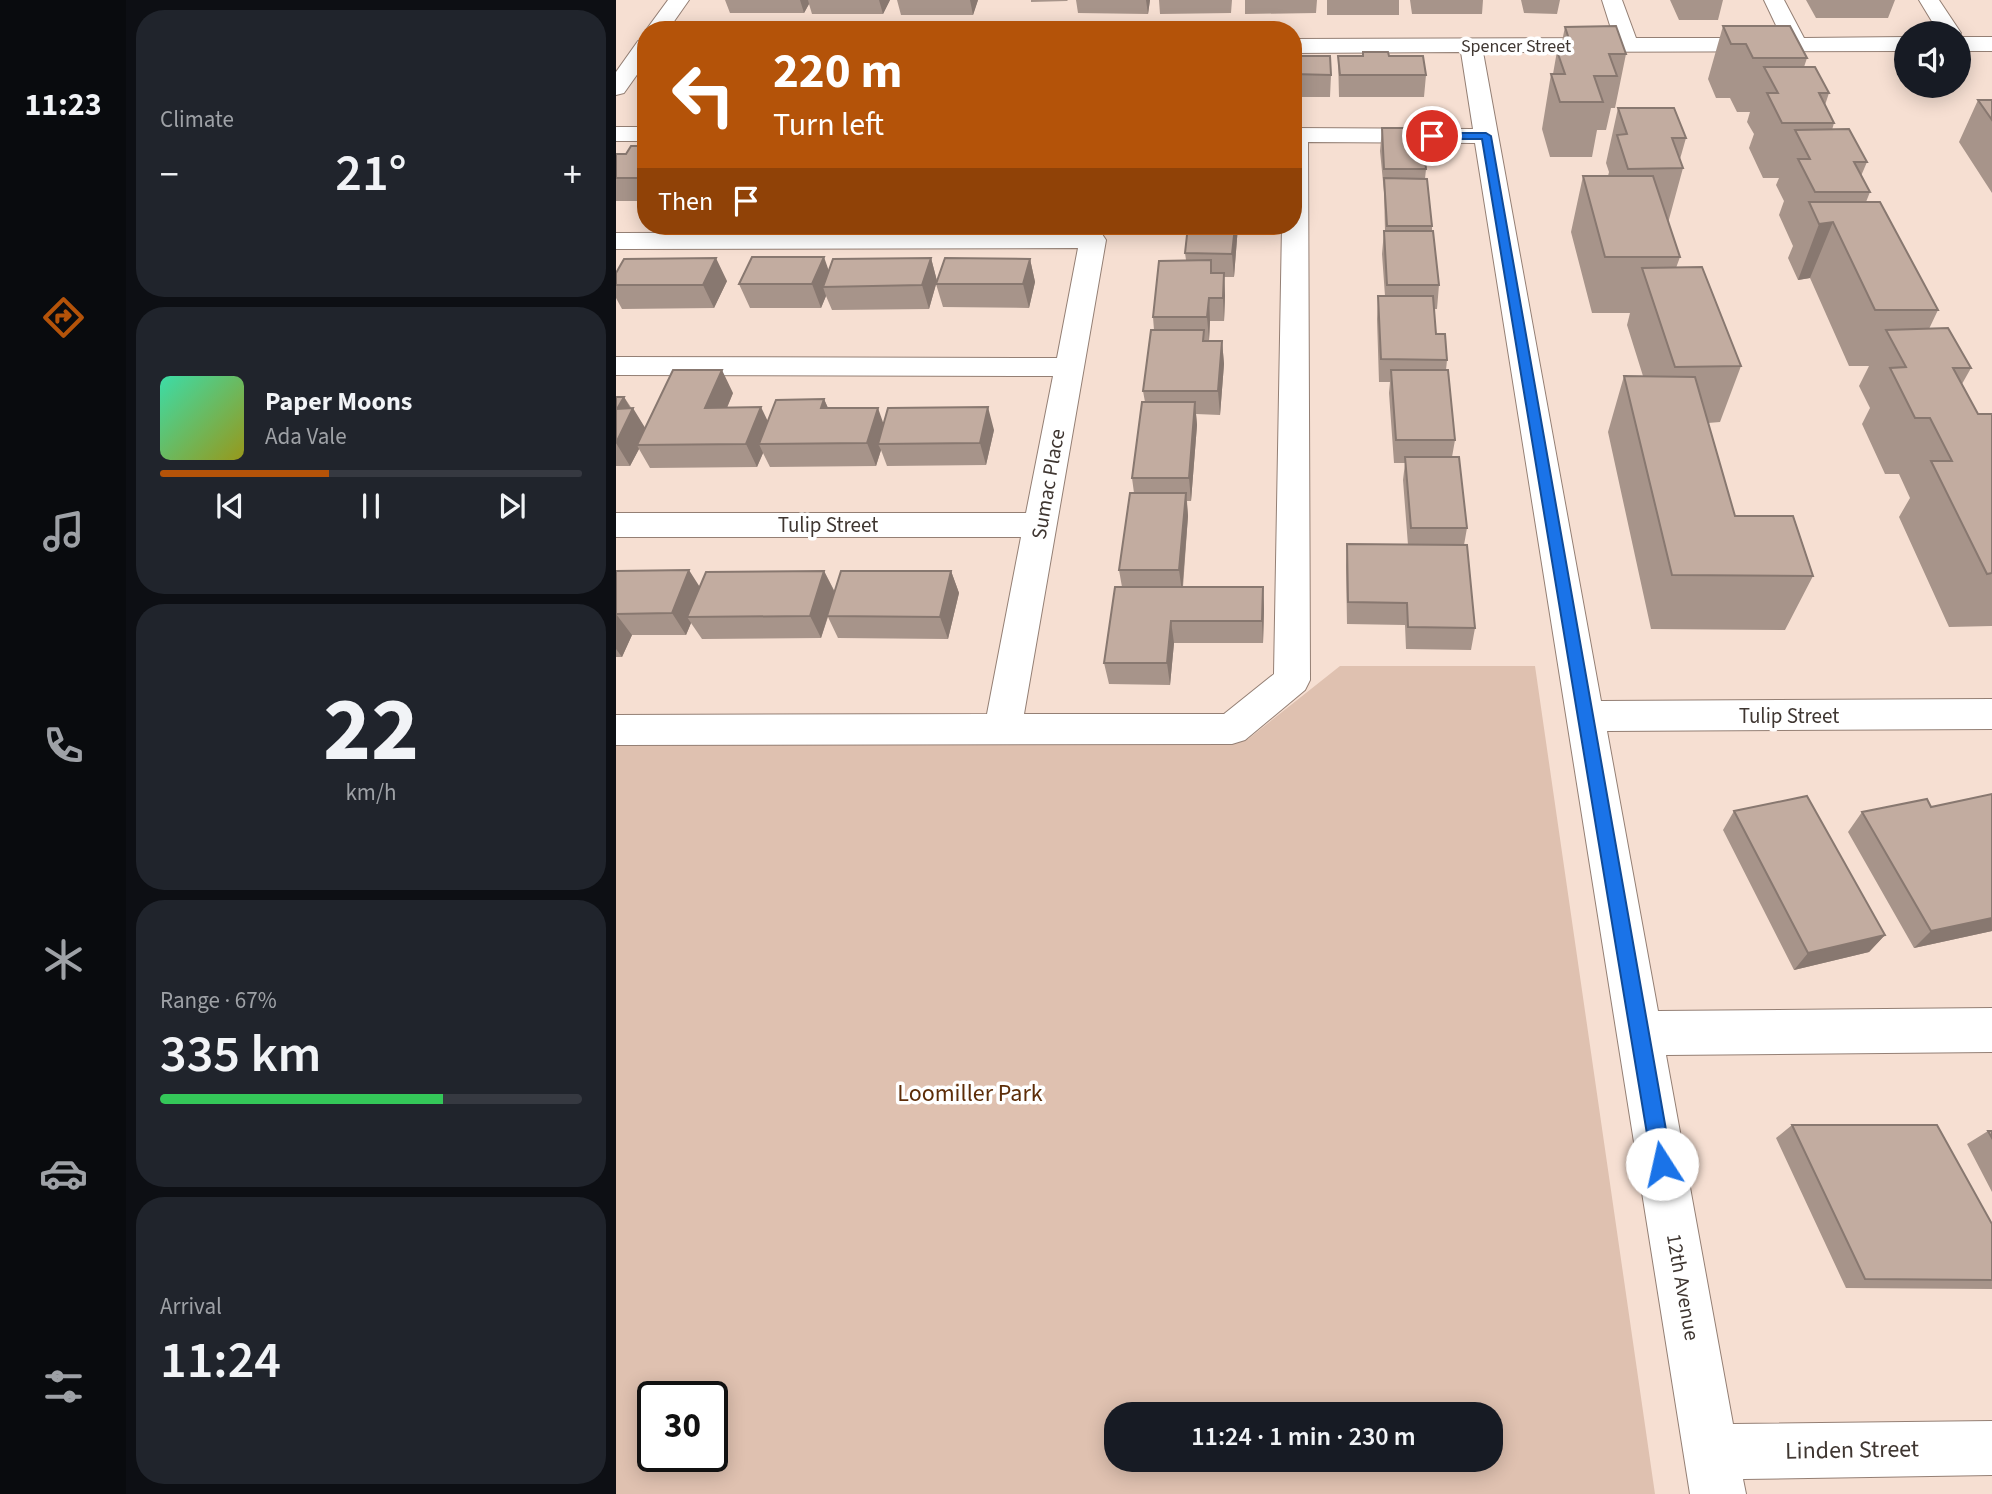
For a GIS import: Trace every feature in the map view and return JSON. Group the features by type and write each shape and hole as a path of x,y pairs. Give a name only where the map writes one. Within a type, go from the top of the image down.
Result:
{"street":[{"path":"664,21 679,0"},
{"path":"1612,0 1627,45"},
{"path":"1774,0 1797,45"},
{"path":"1929,0 1942,21"},
{"name":"Spencer Street","path":"1302,46 1894,44"},
{"path":"1971,44 1992,44"},
{"path":"616,46 637,46"},
{"name":"12th Avenue","path":"1471,46 1715,1473"},
{"path":"616,88 637,59"},
{"path":"616,134 637,134"},
{"path":"1302,135 1486,136"},
{"path":"616,730 1232,729 1292,680 1294,235"},
{"name":"Sumac Place","path":"616,241 1093,240 1003,728"},
{"path":"616,366 1070,367"},
{"name":"Tulip Street","path":"616,525 1041,525"},
{"name":"Tulip Street","path":"1585,716 1992,715"},
{"path":"1639,1033 1992,1030"},
{"name":"Linden Street","path":"1715,1473 1992,1448"}],"green space":[{"name":"Loomiller Park","path":"1340,666 1535,666 1655,1494 616,1494 616,743 1248,739"}],"building":[{"path":"1616,26 1626,54 1609,54 1617,76 1594,76 1603,102 1560,102 1551,74 1565,74 1557,51 1573,51 1565,27"},
{"path":"1723,26 1790,26 1807,58 1753,58 1746,44 1731,44"},
{"path":"1363,52 1388,52 1389,56 1423,56 1426,75 1340,75 1338,56 1363,56"},
{"path":"1302,56 1330,56 1331,75 1302,74"},
{"path":"1764,67 1815,67 1829,93 1819,93 1834,123 1782,123 1767,93 1778,93"},
{"path":"1978,100 1992,100 1992,120"},
{"path":"1618,108 1674,108 1686,138 1672,138 1683,168 1628,169 1617,135 1627,134"},
{"path":"1382,128 1422,128 1426,169 1384,169"},
{"path":"1849,129 1867,162 1854,162 1870,192 1815,192 1798,159 1810,159 1795,130"},
{"path":"631,146 637,146 637,178 616,178 616,154 626,154"},
{"path":"1583,176 1653,176 1680,257 1605,257"},
{"path":"1384,178 1427,179 1432,226 1387,226"},
{"path":"1809,202 1880,202 1938,310 1875,310 1833,222 1819,224"},
{"path":"1384,231 1433,231 1439,285 1387,285"},
{"path":"1187,235 1234,235 1232,254 1185,253"},
{"path":"752,257 824,257 812,284 739,284"},
{"path":"716,258 703,285 616,285 616,273 624,259"},
{"path":"931,258 922,285 823,287 833,259"},
{"path":"945,258 1030,259 1023,284 936,284"},
{"path":"1211,260 1211,273 1224,273 1223,298 1209,298 1207,317 1153,317 1159,261"},
{"path":"1702,267 1741,366 1675,367 1642,268"},
{"path":"1378,296 1433,296 1436,334 1445,334 1447,360 1381,359"},
{"path":"1948,328 1971,368 1953,368 1978,414 1992,414 1992,573 1987,574 1931,461 1952,461 1930,418 1915,418 1890,368 1906,367 1886,330"},
{"path":"1151,330 1204,330 1203,341 1222,341 1218,391 1143,391"},
{"path":"673,370 722,370 705,408 761,407 746,444 637,445"},
{"path":"1391,370 1448,370 1455,440 1396,440"},
{"path":"1624,376 1695,377 1735,516 1793,516 1813,576 1672,575"},
{"path":"616,397 624,397 617,409 633,408 616,443"},
{"path":"824,399 821,408 878,408 867,443 759,444 776,400"},
{"path":"1142,402 1195,402 1189,478 1132,478"},
{"path":"988,407 980,443 878,444 888,408"},
{"path":"1405,457 1459,457 1467,528 1411,528"},
{"path":"1130,493 1186,493 1179,570 1119,570"},
{"path":"1347,544 1467,545 1475,628 1408,627 1407,603 1348,602"},
{"path":"689,570 672,613 616,614 616,571"},
{"path":"824,571 810,616 687,617 706,572"},
{"path":"841,571 951,571 940,617 827,616"},
{"path":"1115,587 1263,587 1262,621 1171,621 1167,663 1104,663"},
{"path":"1992,794 1992,918 1931,931 1862,812 1927,799 1931,807"},
{"path":"1807,796 1885,935 1808,953 1734,811"},
{"path":"1792,1125 1937,1125 1992,1224 1992,1280 1865,1279"}],"route":[{"path":"1432,136 1486,136 1662,1164"}]}
